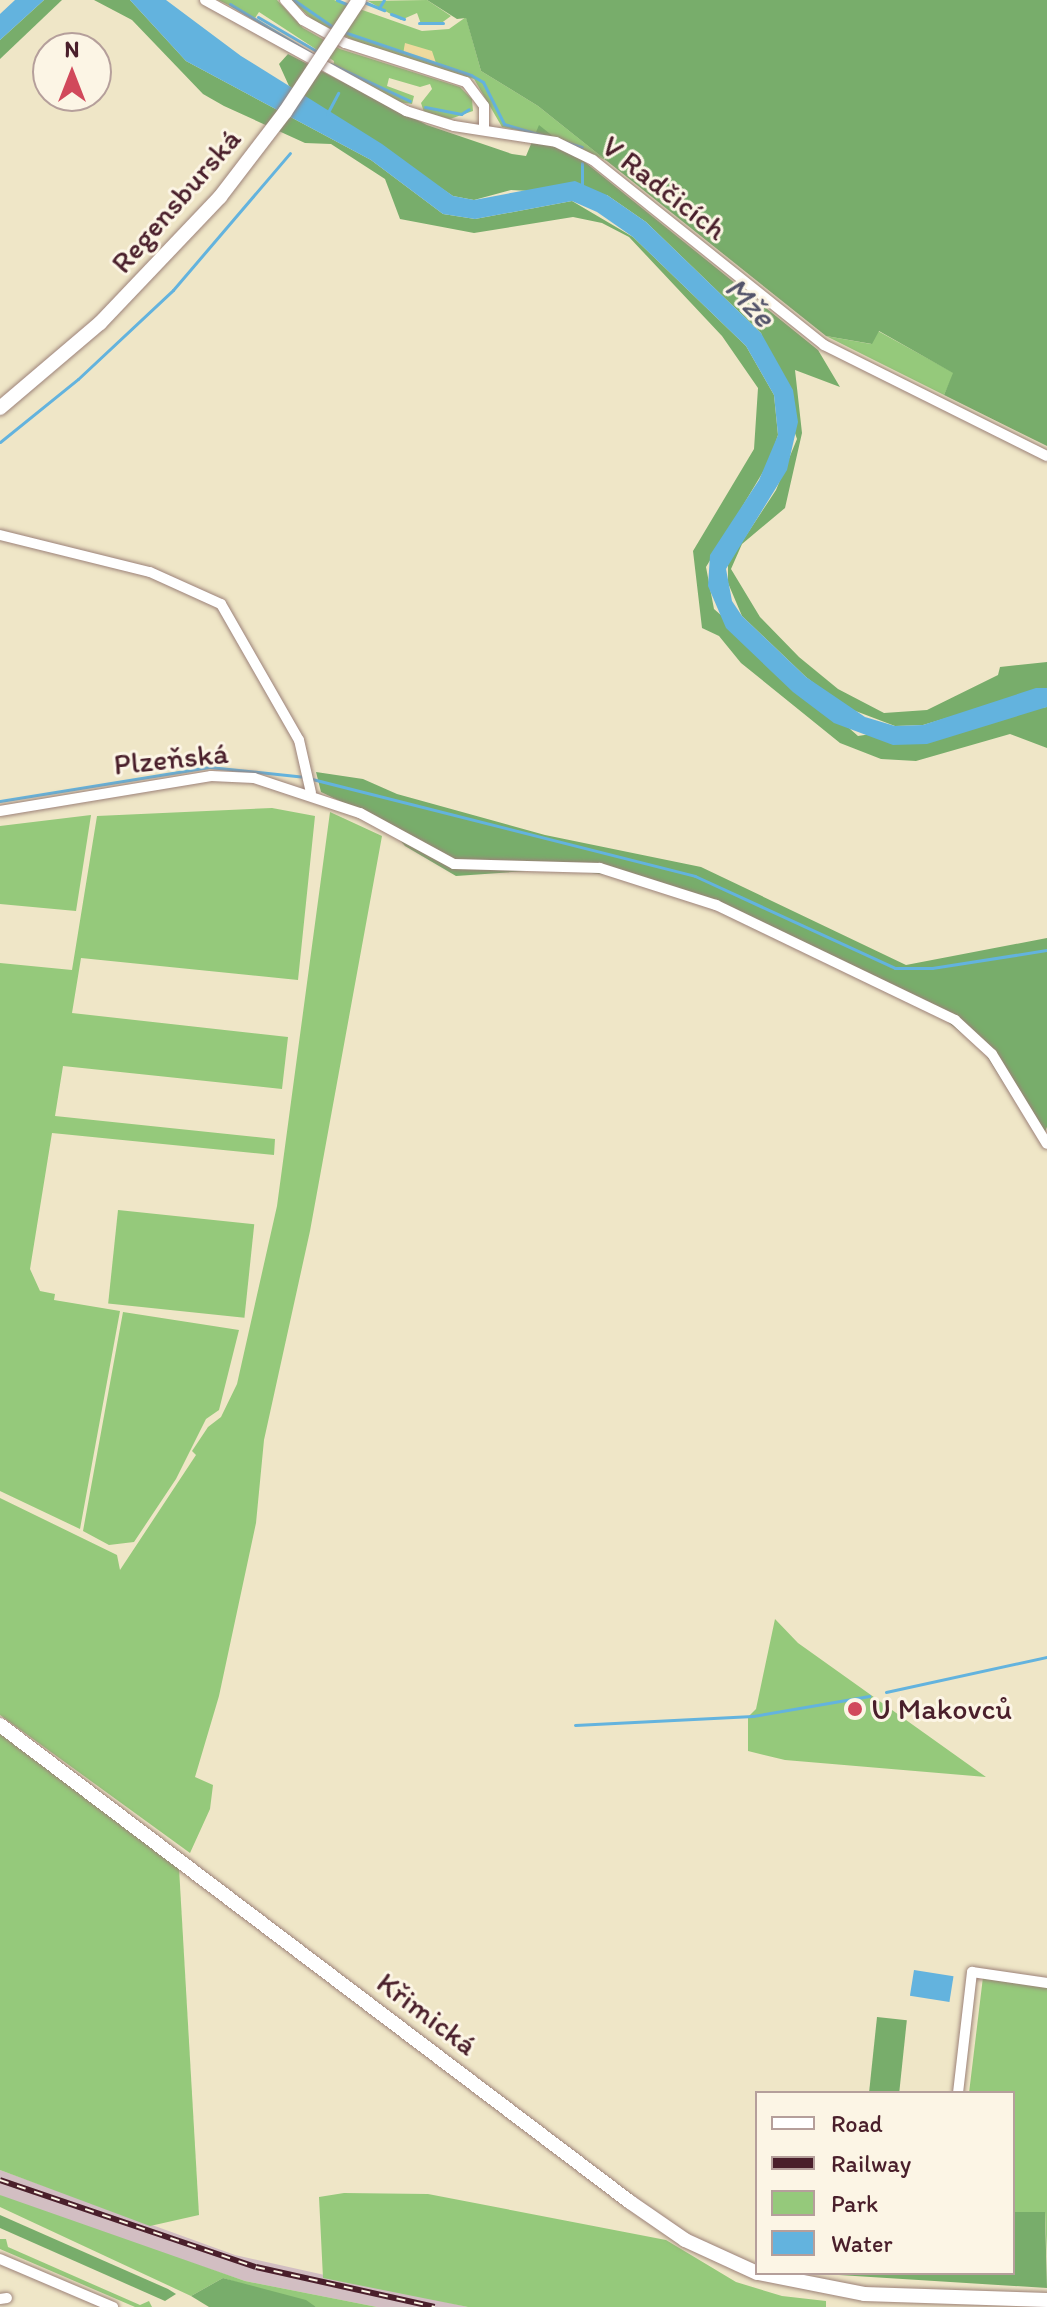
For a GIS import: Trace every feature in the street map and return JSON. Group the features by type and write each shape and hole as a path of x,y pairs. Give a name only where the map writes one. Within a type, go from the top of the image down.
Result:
{"main road":[{"name":"Regensburská","path":"0,408 100,323 220,197 285,112 359,0"},
{"name":"Křimická","path":"0,1725 630,2202 685,2240 755,2272"},
{"name":"Křimická","path":"768,2275 864,2294 1047,2300"}],"street":[{"name":"V Radčicích","path":"205,0 385,102 434,121 556,142 593,160 824,345 1047,456"},
{"path":"285,0 303,20 345,43 466,82 484,106 484,130"},
{"path":"0,535 150,572 221,604 299,740 309,772 310,789"},
{"name":"Plzeňská","path":"0,811 211,776 254,778 310,789 454,864 600,868 740,914 955,1020 992,1054 1047,1144"},
{"path":"958,2091 972,1972 1047,1983"},
{"path":"0,2259 113,2307"}],"shaded area":[{"path":"0,2170 235,2255 468,2307 377,2307 245,2281 9,2201 0,2195"}],"green space":[{"path":"44,0 62,0 0,59 0,40"},
{"path":"94,0 130,0 186,61 371,160 443,214 475,219 572,201 633,237 746,346 774,395 778,435 769,462 706,567 714,609 858,736 1047,707 1047,748 1010,734 916,761 881,759 840,743 741,663 719,636 702,628 693,551 754,449 758,388 722,336 629,237 602,223 573,217 474,233 400,219 385,179 331,144 305,143 203,94 132,20"},
{"path":"218,0 277,0 303,28 340,49 460,87 472,99 473,111 450,119 424,112 421,103 432,89 430,84 420,87 389,78 387,86 414,96 412,104 398,102 333,68 334,61 259,12 255,18"},
{"path":"291,0 334,0 422,31 449,29 466,17 481,71 538,106 607,161 559,138 502,127 474,79 365,46 313,20"},
{"path":"427,0 451,16 440,24 421,24 417,13 401,20 368,1"},
{"path":"427,0 1047,0 1047,446 944,395 953,373 879,331 872,344 826,336 538,106 481,71 466,18 457,19"},
{"path":"288,54 427,125 512,154 526,156 539,125 818,350 840,387 795,370 802,433 785,508 742,544 731,569 760,617 799,657 838,689 884,713 927,710 998,675 1000,667 1047,662 1047,688 923,725 895,726 845,707 806,677 742,616 728,583 728,563 776,490 797,439 761,333 646,222 607,195 511,190 474,200 453,196 289,86 279,64"},
{"path":"878,331 954,373 944,395 826,336 871,344"},
{"path":"316,772 363,779 397,794 545,835 701,867 906,965 1047,938 1047,1127 1041,1142 983,1050 944,1019 707,906 609,875 555,869 456,876 405,846 384,822 321,792"},
{"path":"272,808 315,816 298,980 81,958 72,1013 288,1037 282,1089 63,1066 55,1116 275,1139 274,1155 52,1133 30,1269 40,1291 55,1294 54,1300 120,1311 80,1529 0,1491 0,963 72,970 97,816"},
{"path":"330,812 382,836 310,1231 264,1440 256,1523 219,1696 195,1777 213,1785 210,1809 190,1853 0,1715 0,1498 117,1555 120,1570 196,1455 192,1451 208,1427 221,1417 237,1384 277,1206"},
{"path":"91,815 76,911 0,904 0,826"},
{"path":"118,1210 254,1224 244,1318 108,1303"},
{"path":"123,1312 239,1330 219,1410 206,1419 176,1479 134,1542 109,1545 83,1531"},
{"path":"775,1619 798,1643 986,1777 785,1760 748,1751 748,1717 756,1709"},
{"path":"0,1734 179,1868 199,2215 150,2226 0,2170"},
{"path":"983,1977 1047,1987 1047,2257 1045,2212 1015,2212 1015,2091 969,2091"},
{"path":"877,2017 907,2020 899,2091 869,2091"},
{"path":"344,2193 428,2194 666,2240 736,2282 782,2296 826,2301 826,2307 468,2307 323,2278 319,2197"},
{"path":"0,2195 245,2281 377,2307 316,2307 223,2278 191,2296 0,2207"},
{"path":"1015,2212 1045,2212 1047,2288 839,2275 1015,2275"},
{"path":"0,2215 176,2294 165,2301 0,2228"},
{"path":"0,2239 6,2239 8,2247 140,2305 149,2301 152,2307 135,2307 0,2249"},
{"path":"223,2278 306,2300 316,2307 209,2307 191,2296"}],"sand":[{"path":"405,43 432,51 436,63 403,54"}],"water":[{"path":"15,0 44,0 0,40 0,14"},
{"path":"130,0 166,0 241,56 382,144 453,196 474,200 575,181 607,195 646,222 761,333 793,390 798,422 787,470 726,569 732,601 742,616 806,677 865,717 895,726 923,725 1036,688 1047,688 1047,707 927,744 893,745 834,723 793,692 726,628 708,586 710,555 759,480 778,435 774,395 746,346 633,237 597,212 572,201 475,219 443,214 371,160 186,61"},
{"path":"914,1970 954,1976 949,2002 910,1996"}],"waterway":[{"path":"294,0 333,27"},
{"path":"337,0 349,5"},
{"path":"379,8 384,0"},
{"path":"364,2 384,10"},
{"path":"230,4 314,55"},
{"path":"391,14 404,19"},
{"path":"258,17 318,52"},
{"path":"419,23 443,23"},
{"path":"344,32 471,75 483,82 504,124 582,147"},
{"path":"331,64 410,101"},
{"path":"327,114 338,93"},
{"path":"425,107 461,114 469,109"},
{"path":"0,442 78,379 173,290 290,153"},
{"path":"582,163 582,187"},
{"path":"0,801 209,767 305,777"},
{"path":"312,779 695,876 895,968 932,968 1047,950"},
{"path":"886,1692 1047,1657"},
{"path":"575,1725 753,1716 869,1696"}],"railway":[{"path":"0,2180 256,2267 435,2307"}],"place":[{"name":"U Makovců","path":"855,1709"}],"water label":[{"name":"Mže","path":"750,302"}]}
